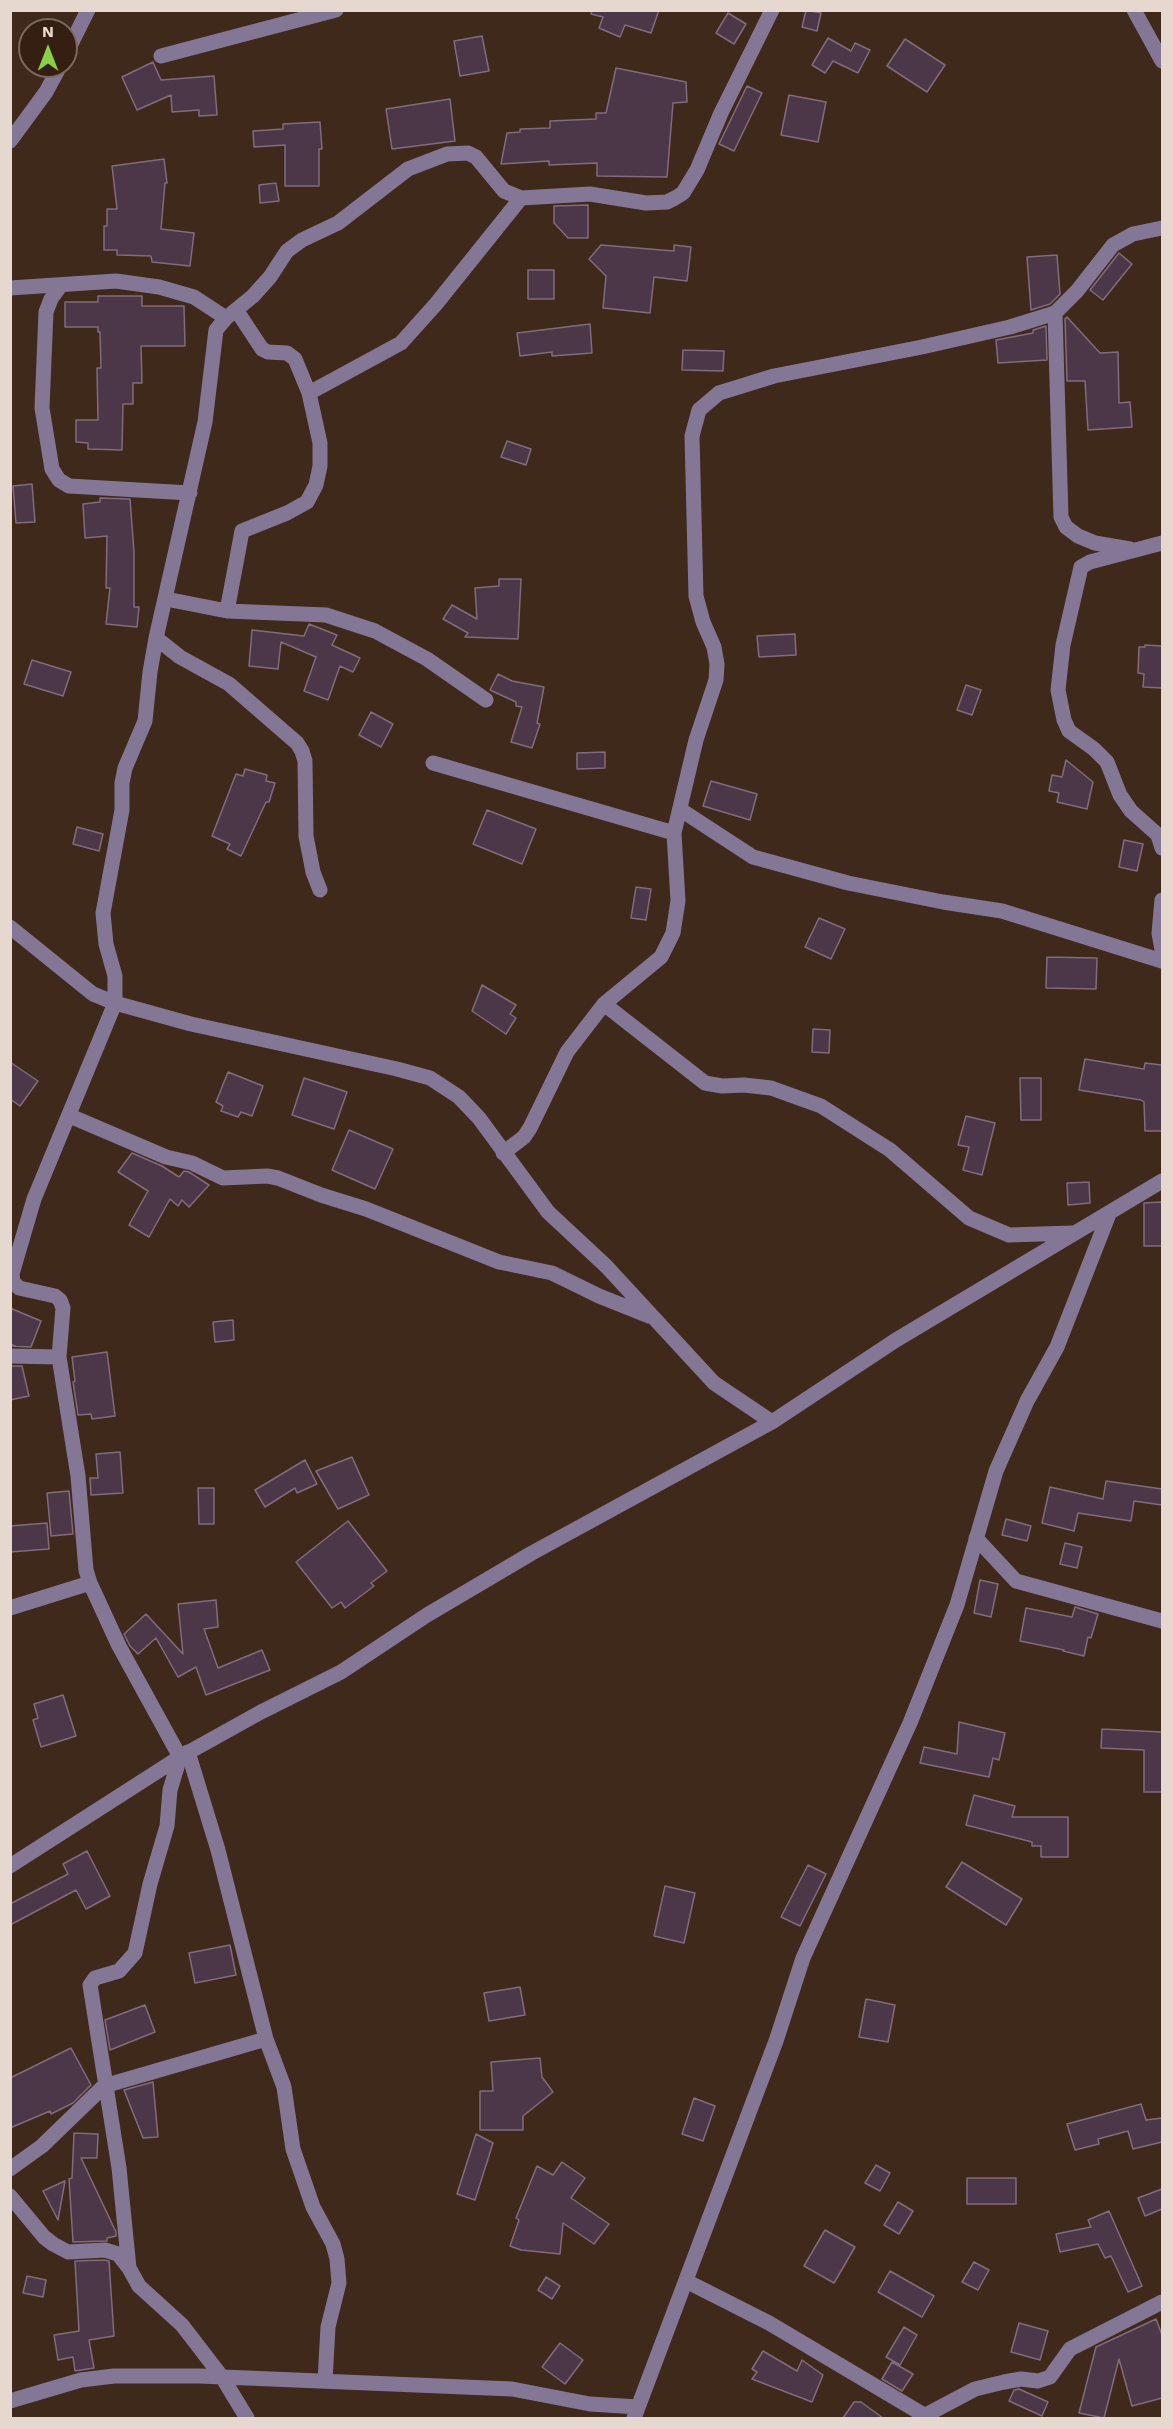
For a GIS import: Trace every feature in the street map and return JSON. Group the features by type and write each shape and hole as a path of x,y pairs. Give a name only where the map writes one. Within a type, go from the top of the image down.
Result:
{"street":[{"path":"78,30 88,10"},
{"path":"161,56 336,10"},
{"path":"325,2381 328,2327 339,2283 339,2270 333,2244 313,2207 293,2149 284,2087 266,2039 218,1850 184,1755 119,1646 86,1570 78,1476 59,1356 63,1308 60,1300 55,1296 19,1288 12,1283 12,1274 34,1199 115,1004 115,976 106,944 103,913 122,810 122,783 125,768 145,721 156,638 205,422 216,330 270,277 287,252 302,240 338,223 408,169 447,153 468,153 476,157 504,191 521,198 590,194 646,202 667,202 675,198 682,193 697,170 721,113 772,10"},
{"path":"1134,10 1162,61"},
{"path":"10,141 54,78"},
{"path":"309,393 400,343 436,304 521,198"},
{"path":"503,1154 524,1137 530,1128 567,1052 604,1004 661,957 673,933 678,901 675,833 696,740 716,680 717,664 714,647 703,622 696,596 692,436 699,410 719,393 774,376 933,345 1010,327 1055,313 1077,291 1113,245 1133,234 1162,228"},
{"path":"10,288 116,281 159,287 194,297 231,314 262,350 291,355 309,393 320,443 320,466 316,485 307,502 287,513 242,531 227,611"},
{"path":"61,285 51,299 46,312 42,408 52,469 58,480 69,486 190,494"},
{"path":"1055,313 1061,517 1066,527 1078,536 1095,543 1138,549"},
{"path":"1162,543 1090,562 1081,567 1063,645 1058,690 1064,720 1070,731 1107,762 1120,795 1131,811 1158,835 1162,848"},
{"path":"165,599 227,611 326,615 375,631 427,659 486,700"},
{"path":"156,638 180,657 229,684 297,743 305,761 306,836 311,863 320,890"},
{"path":"433,763 675,833"},
{"path":"681,810 753,857 848,883 943,902 1002,910 1162,961"},
{"path":"1162,900 1159,933 1162,950"},
{"path":"10,927 93,994 115,1004 191,1024 430,1078 459,1097 479,1118 503,1154 548,1212 606,1266 714,1383 772,1422"},
{"path":"604,1004 705,1083 771,1088 821,1106 890,1150 969,1218 1009,1235 1075,1232"},
{"path":"70,1116 165,1157 192,1163 223,1178 267,1176 278,1178 366,1209 500,1262 552,1273 599,1296 653,1318"},
{"path":"10,1866 184,1755 261,1712 341,1672 427,1615 532,1553 772,1422 896,1340 982,1291 1075,1232 1162,1181"},
{"path":"10,2401 81,2380 114,2376 222,2377 512,2389 636,2413 776,2041 803,1958 910,1723 957,1605 996,1471 1027,1401 1057,1347 1109,1214"},
{"path":"10,1356 59,1356"},
{"path":"976,1538 1016,1581 1162,1621"},
{"path":"10,1608 90,1583"},
{"path":"129,2268 119,2168 90,1985 95,1978 119,1971 135,1953 166,1826 170,1790 184,1755"},
{"path":"10,2169 42,2146 105,2086 266,2039"},
{"path":"10,2196 38,2231 53,2244 68,2252 105,2250 118,2254 139,2286 182,2325 222,2377 247,2418"},
{"path":"686,2281 769,2323 927,2417 975,2389 1021,2379 1038,2381 1050,2377 1070,2349 1162,2302"}],"building":[{"path":"592,10 659,10 651,33 625,25 620,37 599,28 603,17 591,14"},
{"path":"806,10 821,13 817,31 802,27"},
{"path":"728,13 746,24 734,44 716,33"},
{"path":"482,36 489,71 460,76 454,41"},
{"path":"828,38 851,51 855,43 870,50 858,73 833,61 825,73 812,65"},
{"path":"905,39 945,65 927,92 887,66"},
{"path":"153,62 161,80 214,76 217,115 199,116 199,110 172,112 171,95 137,110 122,77"},
{"path":"616,68 686,82 687,102 673,103 667,177 597,176 597,163 549,165 549,161 501,164 507,133 520,132 520,129 550,128 550,121 596,119 596,113 606,113"},
{"path":"747,86 762,93 734,151 719,144"},
{"path":"789,95 826,102 818,142 781,135"},
{"path":"450,99 455,141 392,149 386,109"},
{"path":"320,122 322,149 319,149 319,186 285,186 285,145 254,147 253,131 283,129 283,124"},
{"path":"164,159 167,183 165,183 161,229 194,233 190,266 152,262 151,256 117,255 117,250 104,250 107,209 117,209 112,166"},
{"path":"276,183 279,201 260,203 259,185"},
{"path":"588,205 588,238 568,238 554,223 554,206"},
{"path":"601,245 674,251 674,245 691,247 687,281 654,277 650,313 603,308 606,276 589,259"},
{"path":"1119,253 1132,264 1103,300 1090,290"},
{"path":"1057,255 1060,294 1050,304 1031,310 1027,257"},
{"path":"528,270 554,270 554,299 528,299"},
{"path":"98,296 142,296 142,306 184,306 185,346 141,346 142,383 133,383 133,404 123,404 122,450 88,449 88,443 76,442 76,420 98,420 97,368 101,368 100,332 98,332 98,327 65,327 65,302 98,302"},
{"path":"1067,317 1100,353 1118,352 1119,403 1130,402 1132,427 1088,430 1085,381 1067,381 1065,319"},
{"path":"590,324 592,353 552,356 552,352 520,356 517,333"},
{"path":"1046,326 1047,360 998,363 996,340 1033,333 1033,330"},
{"path":"683,350 724,351 723,371 682,370"},
{"path":"507,441 531,449 526,465 501,457"},
{"path":"32,484 35,522 16,523 13,486"},
{"path":"100,498 130,499 134,552 134,607 139,607 137,627 106,624 110,588 106,588 107,536 85,538 83,504 100,502"},
{"path":"499,579 521,579 518,639 465,637 468,633 443,619 452,605 477,619 475,588 499,586"},
{"path":"309,624 337,635 332,645 360,658 353,672 340,666 328,700 304,691 316,657 281,642 278,669 249,666 252,630 304,636"},
{"path":"795,634 796,655 759,657 757,636"},
{"path":"1145,645 1162,646 1162,688 1143,687 1144,674 1138,673 1139,647 1145,647"},
{"path":"32,660 71,672 63,696 24,684"},
{"path":"498,674 512,681 544,687 537,723 540,724 532,748 511,742 522,707 516,706 516,702 490,690"},
{"path":"966,685 981,690 972,715 957,710"},
{"path":"371,712 393,724 381,747 359,735"},
{"path":"605,752 605,768 577,769 577,753"},
{"path":"1066,760 1093,782 1087,809 1057,802 1059,793 1049,791 1052,775 1062,777"},
{"path":"245,769 267,775 266,781 275,783 269,802 266,802 241,856 227,849 230,844 212,836 236,774 243,776"},
{"path":"711,781 757,794 750,820 703,806"},
{"path":"487,810 536,829 522,864 473,844"},
{"path":"77,827 103,834 99,851 73,844"},
{"path":"1124,840 1143,844 1137,871 1119,867"},
{"path":"636,887 651,889 646,920 631,918"},
{"path":"819,918 845,929 831,959 805,947"},
{"path":"1047,957 1097,958 1096,989 1046,988"},
{"path":"482,985 516,1005 510,1014 516,1018 506,1034 472,1011"},
{"path":"813,1029 830,1030 829,1053 812,1052"},
{"path":"1085,1059 1144,1069 1145,1063 1162,1065 1162,1131 1145,1131 1144,1102 1141,1100 1079,1090"},
{"path":"10,1062 38,1081 20,1106 10,1099"},
{"path":"228,1072 263,1086 252,1116 241,1112 238,1117 221,1111 223,1106 216,1102"},
{"path":"304,1078 347,1092 334,1129 292,1115"},
{"path":"1020,1078 1041,1078 1041,1120 1021,1120"},
{"path":"966,1116 995,1123 982,1175 963,1170 969,1147 958,1145"},
{"path":"349,1130 393,1149 375,1189 332,1170"},
{"path":"132,1153 162,1166 179,1177 184,1171 189,1172 209,1185 189,1207 182,1200 178,1206 170,1199 149,1237 129,1225 148,1191 118,1172"},
{"path":"1089,1182 1090,1203 1068,1205 1067,1183"},
{"path":"1162,1202 1162,1246 1144,1246 1144,1203"},
{"path":"10,1308 41,1321 31,1347 10,1346 15,1346 10,1344"},
{"path":"233,1320 234,1340 215,1342 213,1322"},
{"path":"107,1352 115,1416 92,1419 91,1414 78,1415 72,1357"},
{"path":"10,1366 22,1366 29,1396 10,1400"},
{"path":"120,1452 123,1493 91,1495 90,1478 98,1478 96,1454"},
{"path":"352,1457 369,1495 338,1509 316,1471"},
{"path":"305,1460 317,1484 297,1493 295,1488 265,1507 255,1490"},
{"path":"1106,1481 1162,1489 1162,1505 1134,1501 1131,1521 1078,1513 1074,1531 1042,1523 1050,1487 1103,1499"},
{"path":"198,1488 214,1488 214,1524 199,1524"},
{"path":"69,1491 73,1534 51,1536 47,1493"},
{"path":"1006,1519 1031,1526 1027,1541 1002,1535"},
{"path":"348,1521 387,1571 371,1583 374,1586 345,1608 341,1602 332,1608 296,1562"},
{"path":"47,1523 49,1549 10,1552 10,1526"},
{"path":"1065,1543 1082,1547 1077,1568 1060,1564"},
{"path":"980,1580 998,1584 991,1617 974,1613"},
{"path":"216,1600 218,1627 204,1629 218,1668 262,1650 270,1670 206,1695 196,1667 178,1677 156,1638 138,1654 130,1646 124,1634 146,1614 183,1654 178,1604"},
{"path":"1075,1607 1098,1614 1091,1638 1088,1637 1084,1656 1020,1641 1026,1608 1072,1617"},
{"path":"63,1695 76,1736 41,1747 33,1720 38,1718 34,1704"},
{"path":"959,1722 1005,1733 999,1760 993,1758 989,1777 920,1763 924,1747 957,1754"},
{"path":"1102,1729 1162,1732 1162,1792 1144,1792 1144,1750 1101,1748"},
{"path":"974,1795 1015,1806 1012,1817 1068,1817 1068,1857 1041,1857 1041,1846 1032,1846 1032,1842 966,1825"},
{"path":"87,1851 110,1896 86,1909 76,1890 10,1925 10,1904 68,1874 63,1864"},
{"path":"962,1862 1022,1899 1006,1925 946,1887"},
{"path":"808,1865 826,1874 800,1926 781,1917"},
{"path":"665,1886 695,1893 684,1943 654,1936"},
{"path":"230,1945 236,1975 195,1983 189,1953"},
{"path":"520,1987 525,2015 489,2021 484,1993"},
{"path":"866,1999 895,2005 888,2042 859,2037"},
{"path":"145,2005 155,2032 110,2050 105,2020"},
{"path":"71,2048 91,2085 73,2103 51,2114 50,2111 10,2128 10,2078"},
{"path":"540,2058 542,2077 553,2092 523,2116 523,2130 480,2130 480,2091 493,2091 491,2062"},
{"path":"153,2082 158,2137 143,2138 124,2090"},
{"path":"694,2098 715,2106 703,2141 682,2134"},
{"path":"1141,2104 1146,2120 1162,2118 1162,2142 1133,2149 1128,2131 1098,2139 1099,2144 1075,2150 1067,2124"},
{"path":"74,2133 98,2134 97,2158 81,2158 116,2232 116,2236 107,2238 107,2241 73,2242 69,2179 72,2178"},
{"path":"476,2134 493,2143 475,2200 457,2194"},
{"path":"562,2162 585,2178 571,2198 609,2224 594,2244 563,2223 560,2254 521,2250 510,2246 519,2220 516,2218 537,2166 553,2175"},
{"path":"876,2165 890,2173 880,2191 865,2183"},
{"path":"967,2178 1016,2178 1016,2204 967,2204"},
{"path":"65,2181 58,2220 43,2191"},
{"path":"1162,2189 1162,2209 1145,2216 1138,2198"},
{"path":"898,2202 913,2211 899,2234 884,2225"},
{"path":"1109,2211 1142,2286 1128,2292 1111,2256 1105,2258 1098,2244 1060,2252 1056,2234 1091,2227 1088,2220"},
{"path":"825,2230 855,2247 834,2283 804,2266"},
{"path":"75,2261 109,2261 114,2336 89,2340 94,2368 75,2371 73,2357 58,2360 54,2335 79,2331"},
{"path":"974,2262 989,2270 978,2290 962,2282"},
{"path":"890,2271 934,2296 922,2317 878,2292"},
{"path":"27,2276 46,2280 43,2297 23,2293"},
{"path":"546,2277 560,2286 552,2299 538,2290"},
{"path":"1156,2319 1162,2335 1162,2398 1132,2406 1119,2359 1104,2418 1079,2413 1096,2347"},
{"path":"1019,2323 1048,2331 1040,2360 1011,2352"},
{"path":"904,2327 917,2335 900,2365 886,2357"},
{"path":"560,2343 583,2360 565,2384 542,2367"},
{"path":"763,2351 797,2371 802,2360 823,2375 812,2402 752,2379 757,2372 752,2369"},
{"path":"892,2362 913,2374 902,2391 882,2379"},
{"path":"1019,2389 1048,2402 1042,2416 1009,2401 1014,2390"},
{"path":"854,2402 861,2402 883,2418 843,2418"}]}
